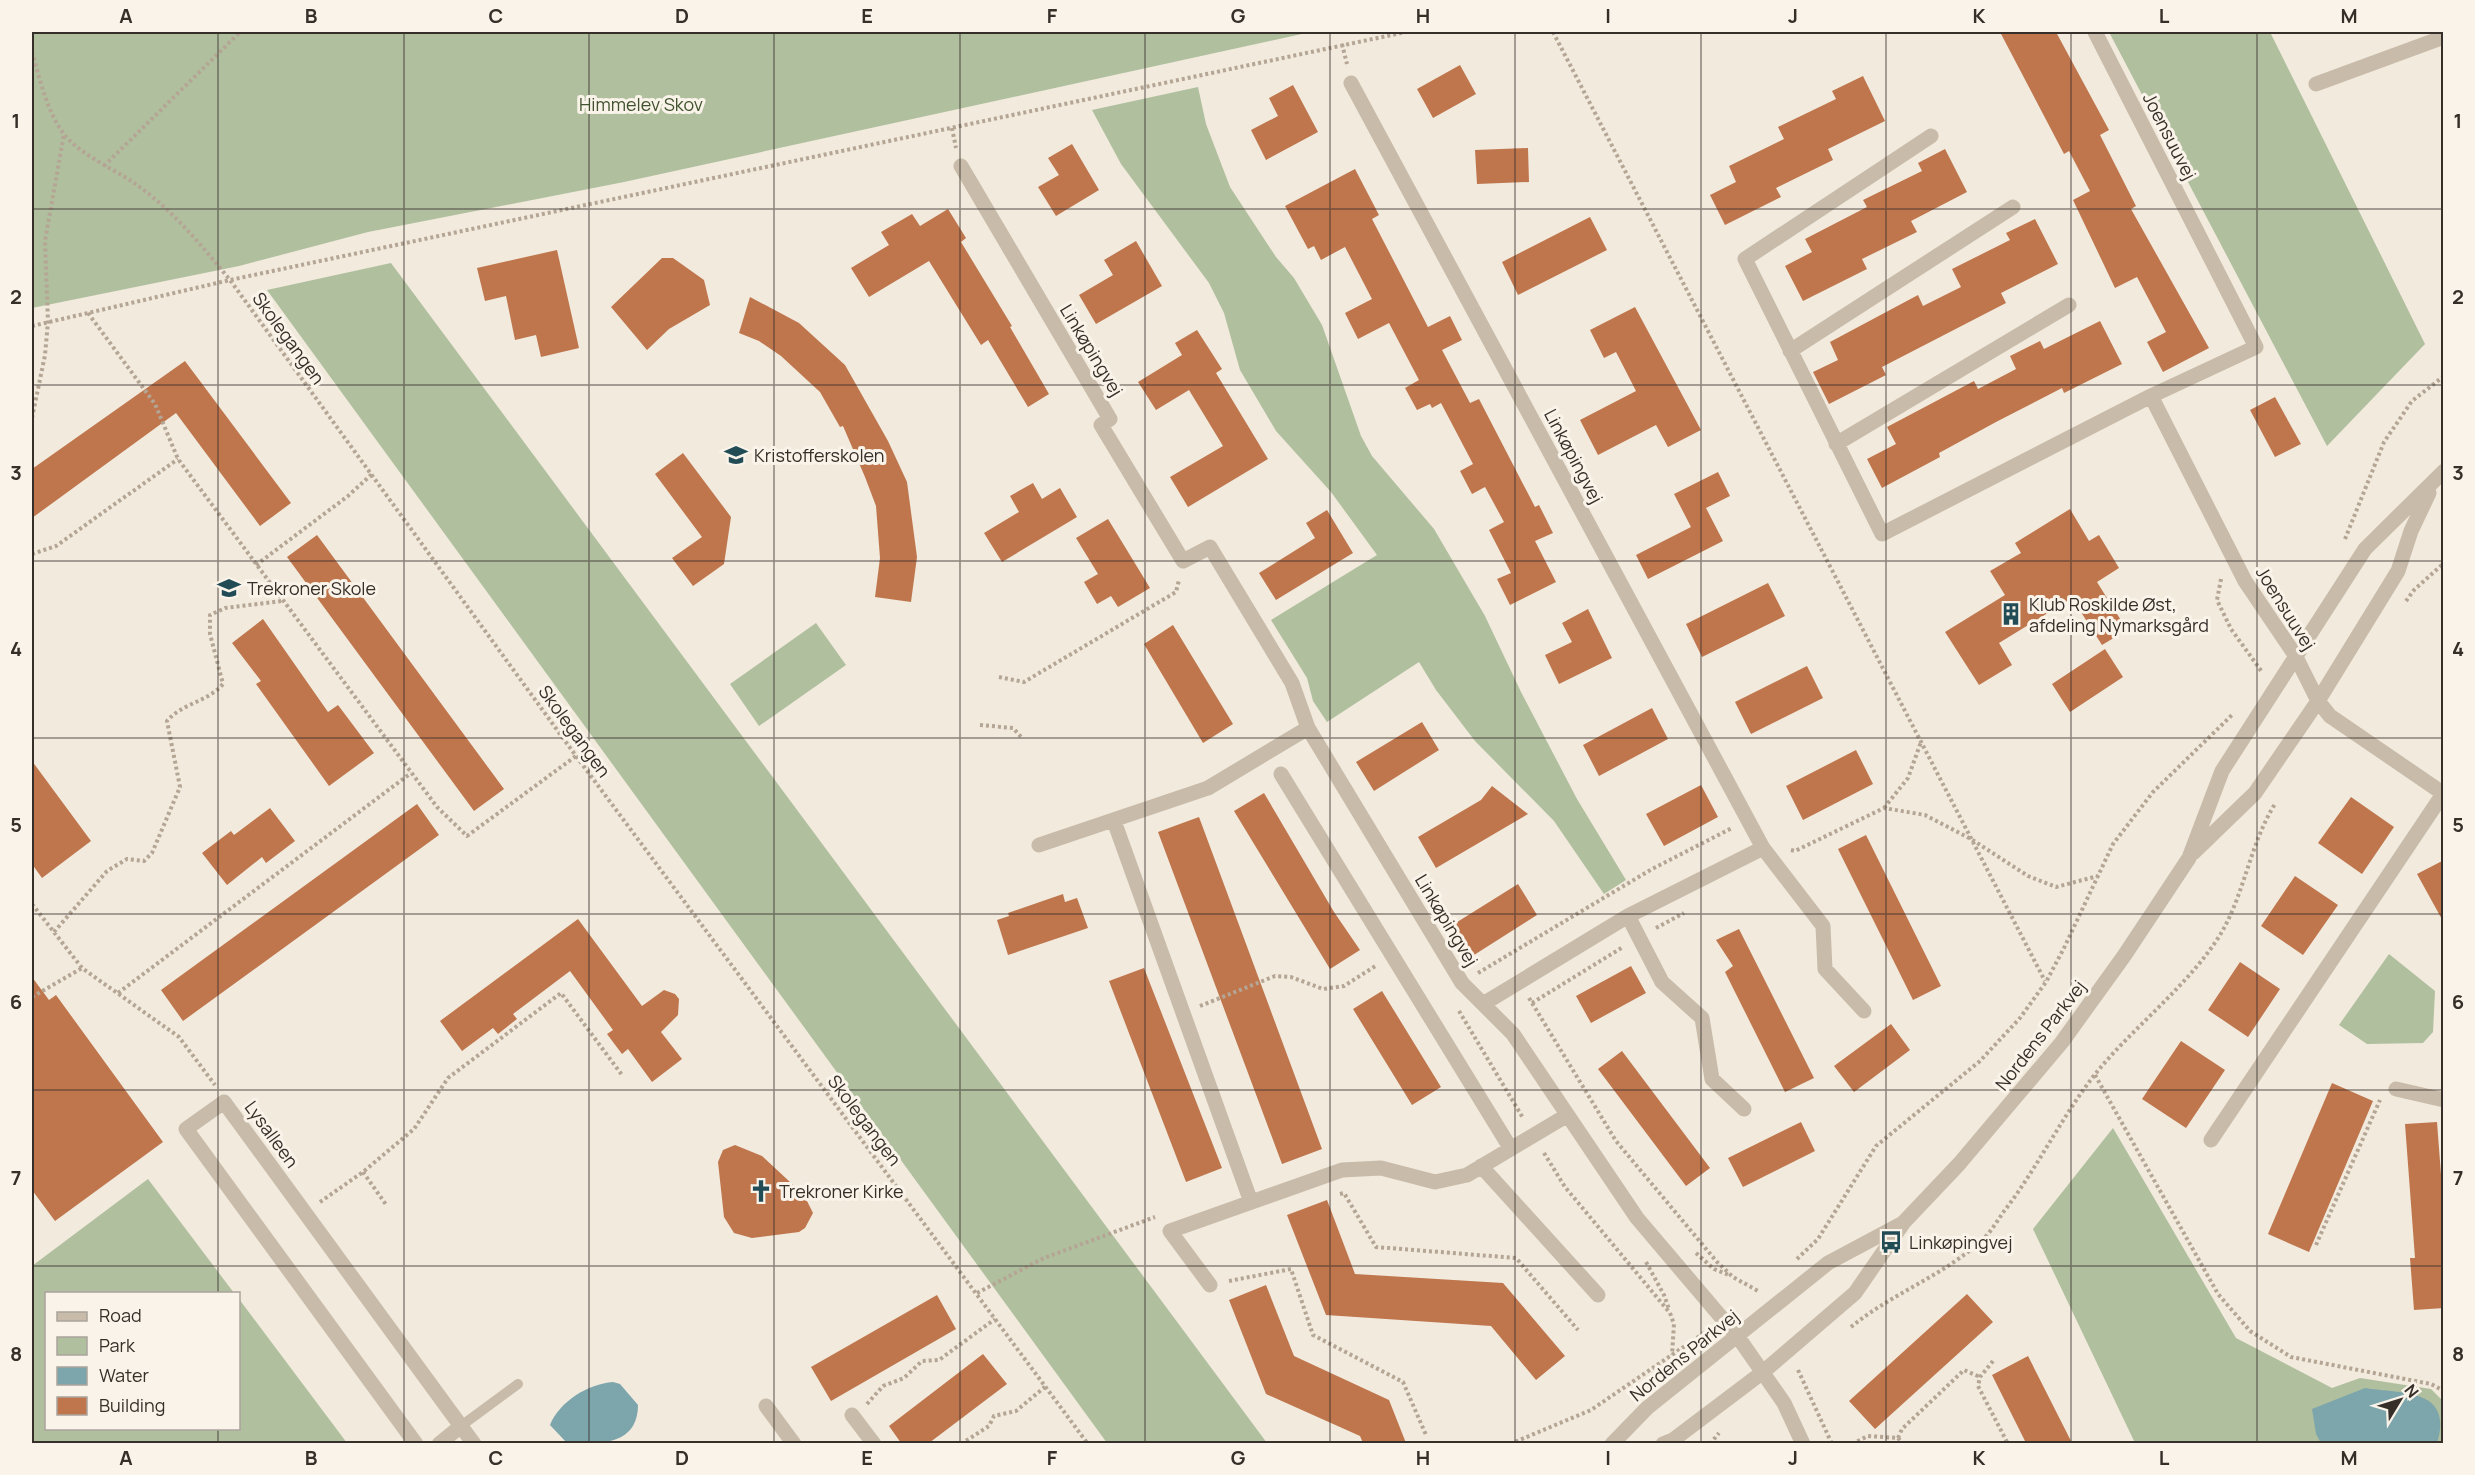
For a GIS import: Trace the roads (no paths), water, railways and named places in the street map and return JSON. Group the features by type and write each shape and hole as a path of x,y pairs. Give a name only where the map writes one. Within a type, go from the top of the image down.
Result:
{"street":[{"name":"Joensuuvej","path":"1931,136 1745,259 1882,534 2151,396 2256,347 2095,32"},
{"path":"2316,84 2444,37"},
{"name":"Linkøpingvej","path":"1351,83 1763,848 1823,926 1825,969 1864,1011"},
{"name":"Linkøpingvej","path":"961,166 1110,419 1101,425 1183,561 1210,547 1292,683 1308,728 1462,982 1513,1035 1637,1218 1738,1337 1774,1389 1803,1443"},
{"path":"1790,351 2013,207"},
{"path":"1836,444 2069,306"},
{"name":"Joensuuvej","path":"2151,396 2245,581 2295,655 2318,700 2330,716 2443,794 2211,1140"},
{"name":"Nordens Parkvej","path":"2189,858 2222,771 2295,655 2365,549 2444,471"},
{"name":"Nordens Parkvej","path":"1663,1443 1673,1440 1763,1372 1855,1293 1904,1222 1959,1164 2062,1042 2124,956 2189,858 2255,793 2318,700 2398,571 2411,531 2432,484"},
{"path":"1039,845 1208,788 1308,728"},
{"path":"1281,774 1511,1149"},
{"path":"1114,821 1251,1202"},
{"path":"1483,1004 1628,916 1763,848"},
{"path":"1628,916 1662,982 1702,1018 1712,1079 1744,1109"},
{"path":"2396,1089 2444,1100"},
{"name":"Lysalleen","path":"416,1443 186,1129 224,1102 474,1443"},
{"path":"1210,1285 1170,1231 1342,1170 1381,1168 1435,1182 1467,1175 1566,1116"},
{"path":"1481,1166 1598,1295"},
{"name":"Nordens Parkvej","path":"1612,1443 1647,1408 1828,1263 1904,1222"},
{"path":"766,1406 794,1443"},
{"path":"852,1415 874,1443"},
{"path":"439,1443 461,1426"}],"lane":[{"path":"461,1426 518,1384"}],"water":[{"path":"613,1382 620,1384 638,1405 636,1419 631,1429 623,1436 613,1440 567,1443 550,1425 561,1408 585,1390"},
{"path":"2365,1388 2409,1394 2431,1403 2438,1412 2440,1425 2437,1443 2321,1443 2316,1434 2312,1409"}],"place":[{"name":"Kristofferskolen","path":"736,455"},
{"name":"Trekroner Skole","path":"229,588"},
{"name":"Klub Roskilde Øst, afdeling Nymarksgård","path":"2011,614"},
{"name":"Trekroner Kirke","path":"761,1191"},
{"name":"Linkøpingvej","path":"1891,1242"}],"park label":[{"name":"Himmelev Skov","path":"641,104"}]}
